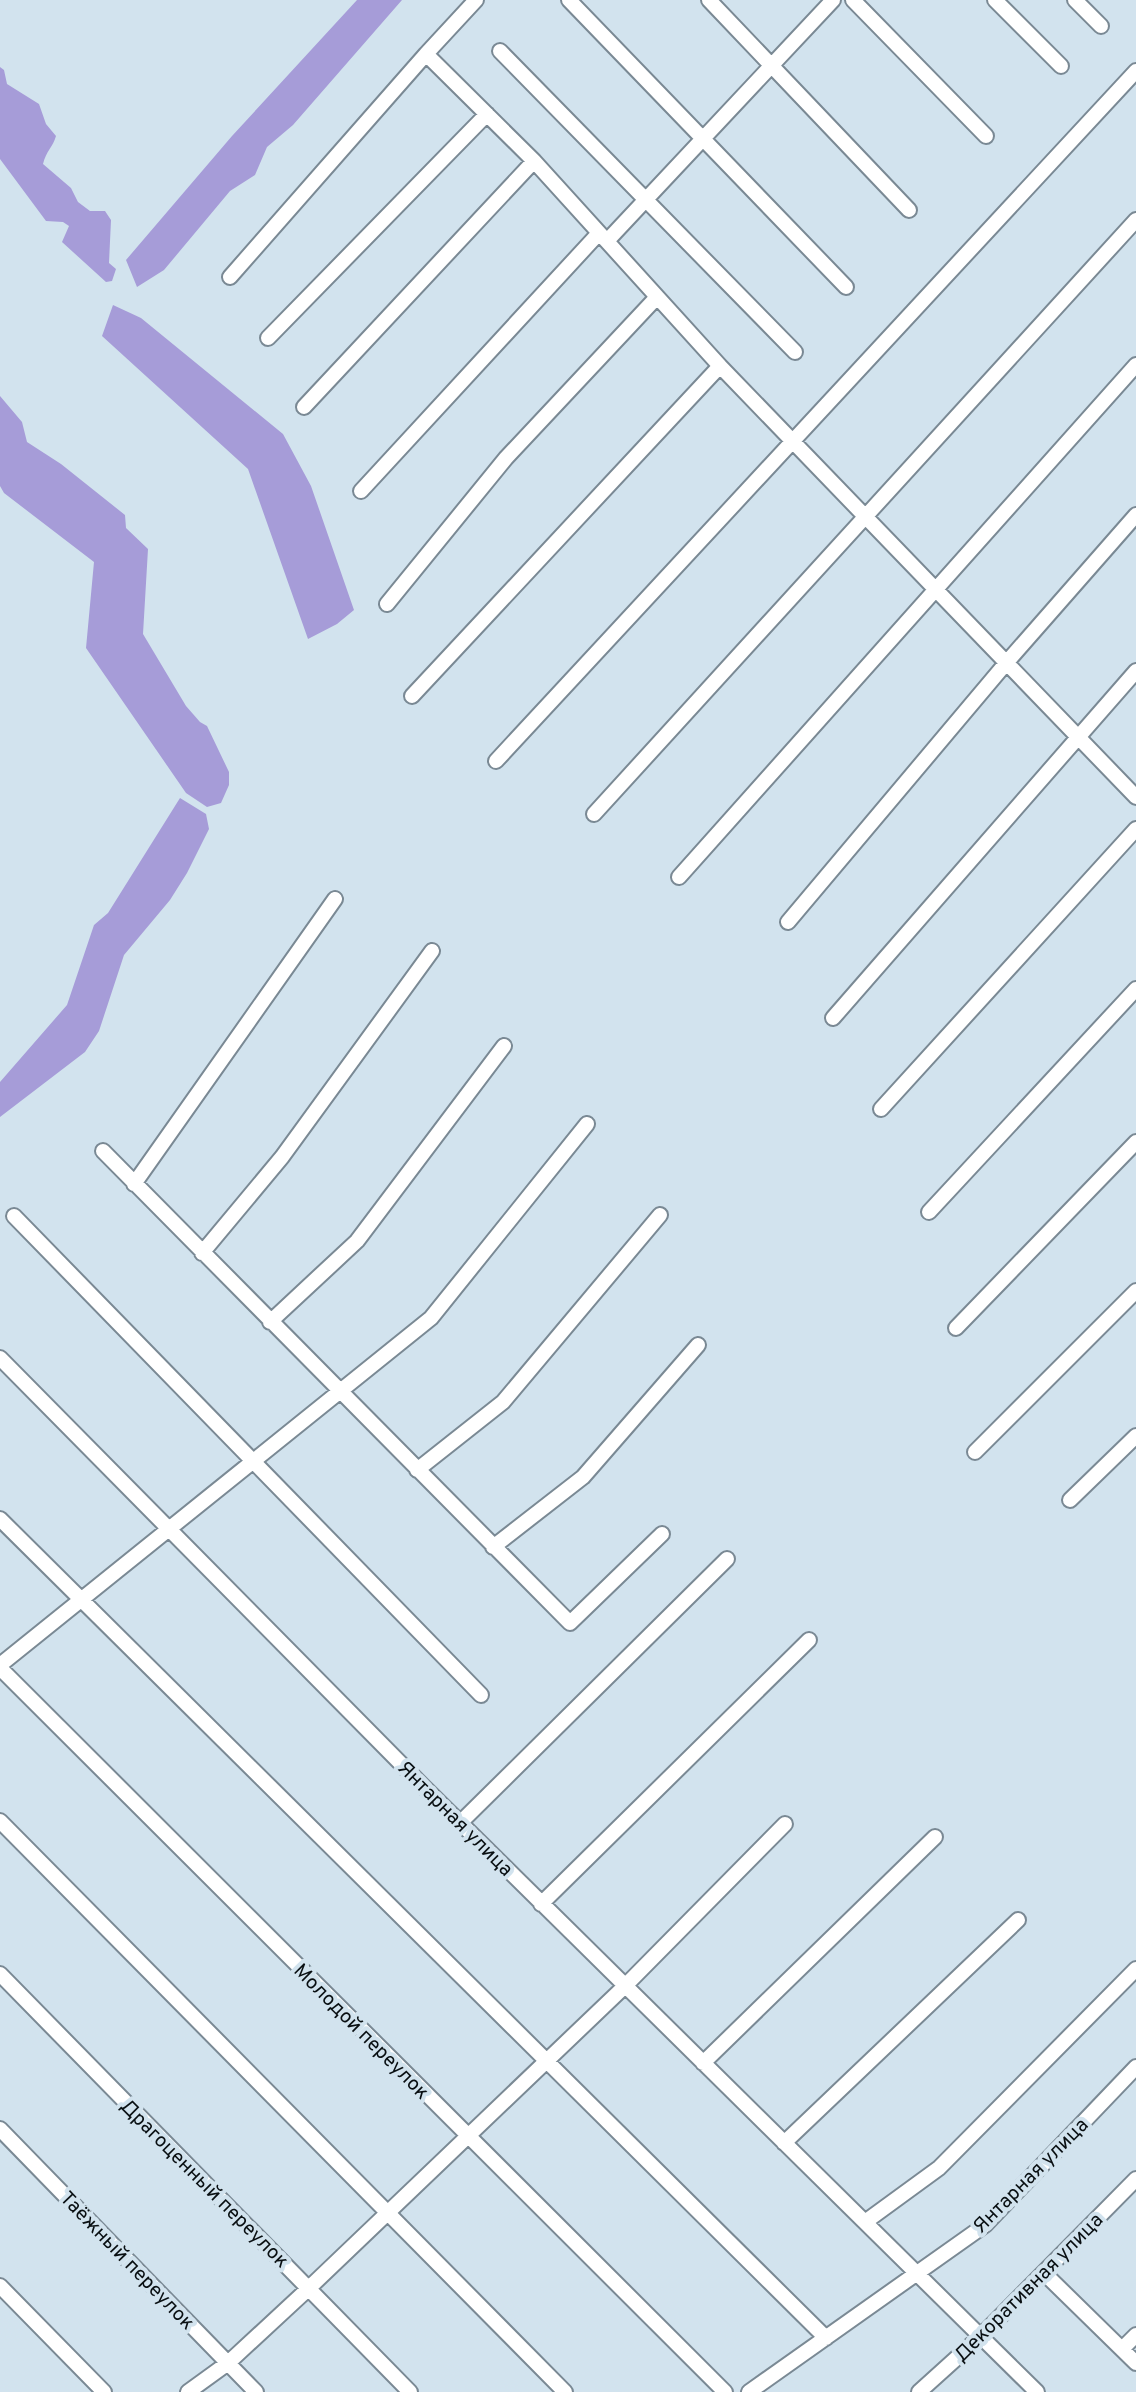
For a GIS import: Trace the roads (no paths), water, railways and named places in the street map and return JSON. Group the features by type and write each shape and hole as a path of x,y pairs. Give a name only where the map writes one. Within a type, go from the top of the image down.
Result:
{"street":[{"path":"230,277 476,0"},
{"path":"569,0 846,287"},
{"path":"709,0 909,210"},
{"path":"361,491 833,0"},
{"path":"853,0 986,136"},
{"path":"995,0 1061,66"},
{"path":"1075,0 1101,26"},
{"path":"500,51 795,352"},
{"path":"426,54 534,161 720,366 1136,797"},
{"path":"496,761 1136,71"},
{"path":"268,338 487,114"},
{"path":"304,407 534,161"},
{"path":"594,814 1136,220"},
{"path":"387,604 506,458 657,297"},
{"path":"679,877 1136,365"},
{"path":"412,696 720,366"},
{"path":"788,922 1007,662 1136,515"},
{"path":"833,1018 1136,671"},
{"path":"881,1109 1136,829"},
{"path":"134,1184 335,899"},
{"path":"202,1253 282,1157 432,951"},
{"path":"929,1212 1136,989"},
{"path":"270,1322 357,1241 504,1046"},
{"path":"0,1666 431,1318 587,1124"},
{"path":"956,1328 1136,1142"},
{"path":"103,1151 570,1623 662,1534"},
{"path":"417,1470 503,1402 660,1215"},
{"path":"14,1216 481,1695"},
{"path":"975,1452 1136,1291"},
{"path":"493,1547 583,1477 698,1345"},
{"name":"Янтарная улица","path":"0,1358 541,1904 1037,2392"},
{"path":"1070,1500 1136,1436"},
{"path":"0,1519 826,2338"},
{"path":"460,1823 727,1559"},
{"path":"541,1904 809,1640"},
{"name":"Молодой переулок","path":"0,1666 725,2392"},
{"path":"0,1821 565,2392"},
{"path":"188,2392 228,2363 309,2288 544,2060 625,1986 785,1824"},
{"path":"703,2063 935,1837"},
{"path":"784,2143 1018,1920"},
{"path":"865,2222 939,2168 1136,1969"},
{"name":"Драгоценный переулок","path":"0,1974 410,2392"},
{"name":"Янтарная улица","path":"917,2273 985,2225 1136,2067"},
{"name":"Таёжный переулок","path":"0,2129 256,2392"},
{"name":"Декоративная улица","path":"919,2392 981,2336 1136,2179"},
{"path":"749,2392 917,2273"},
{"path":"1044,2273 1136,2363"},
{"path":"0,2286 104,2392"},
{"path":"1122,2349 1136,2335"}]}
